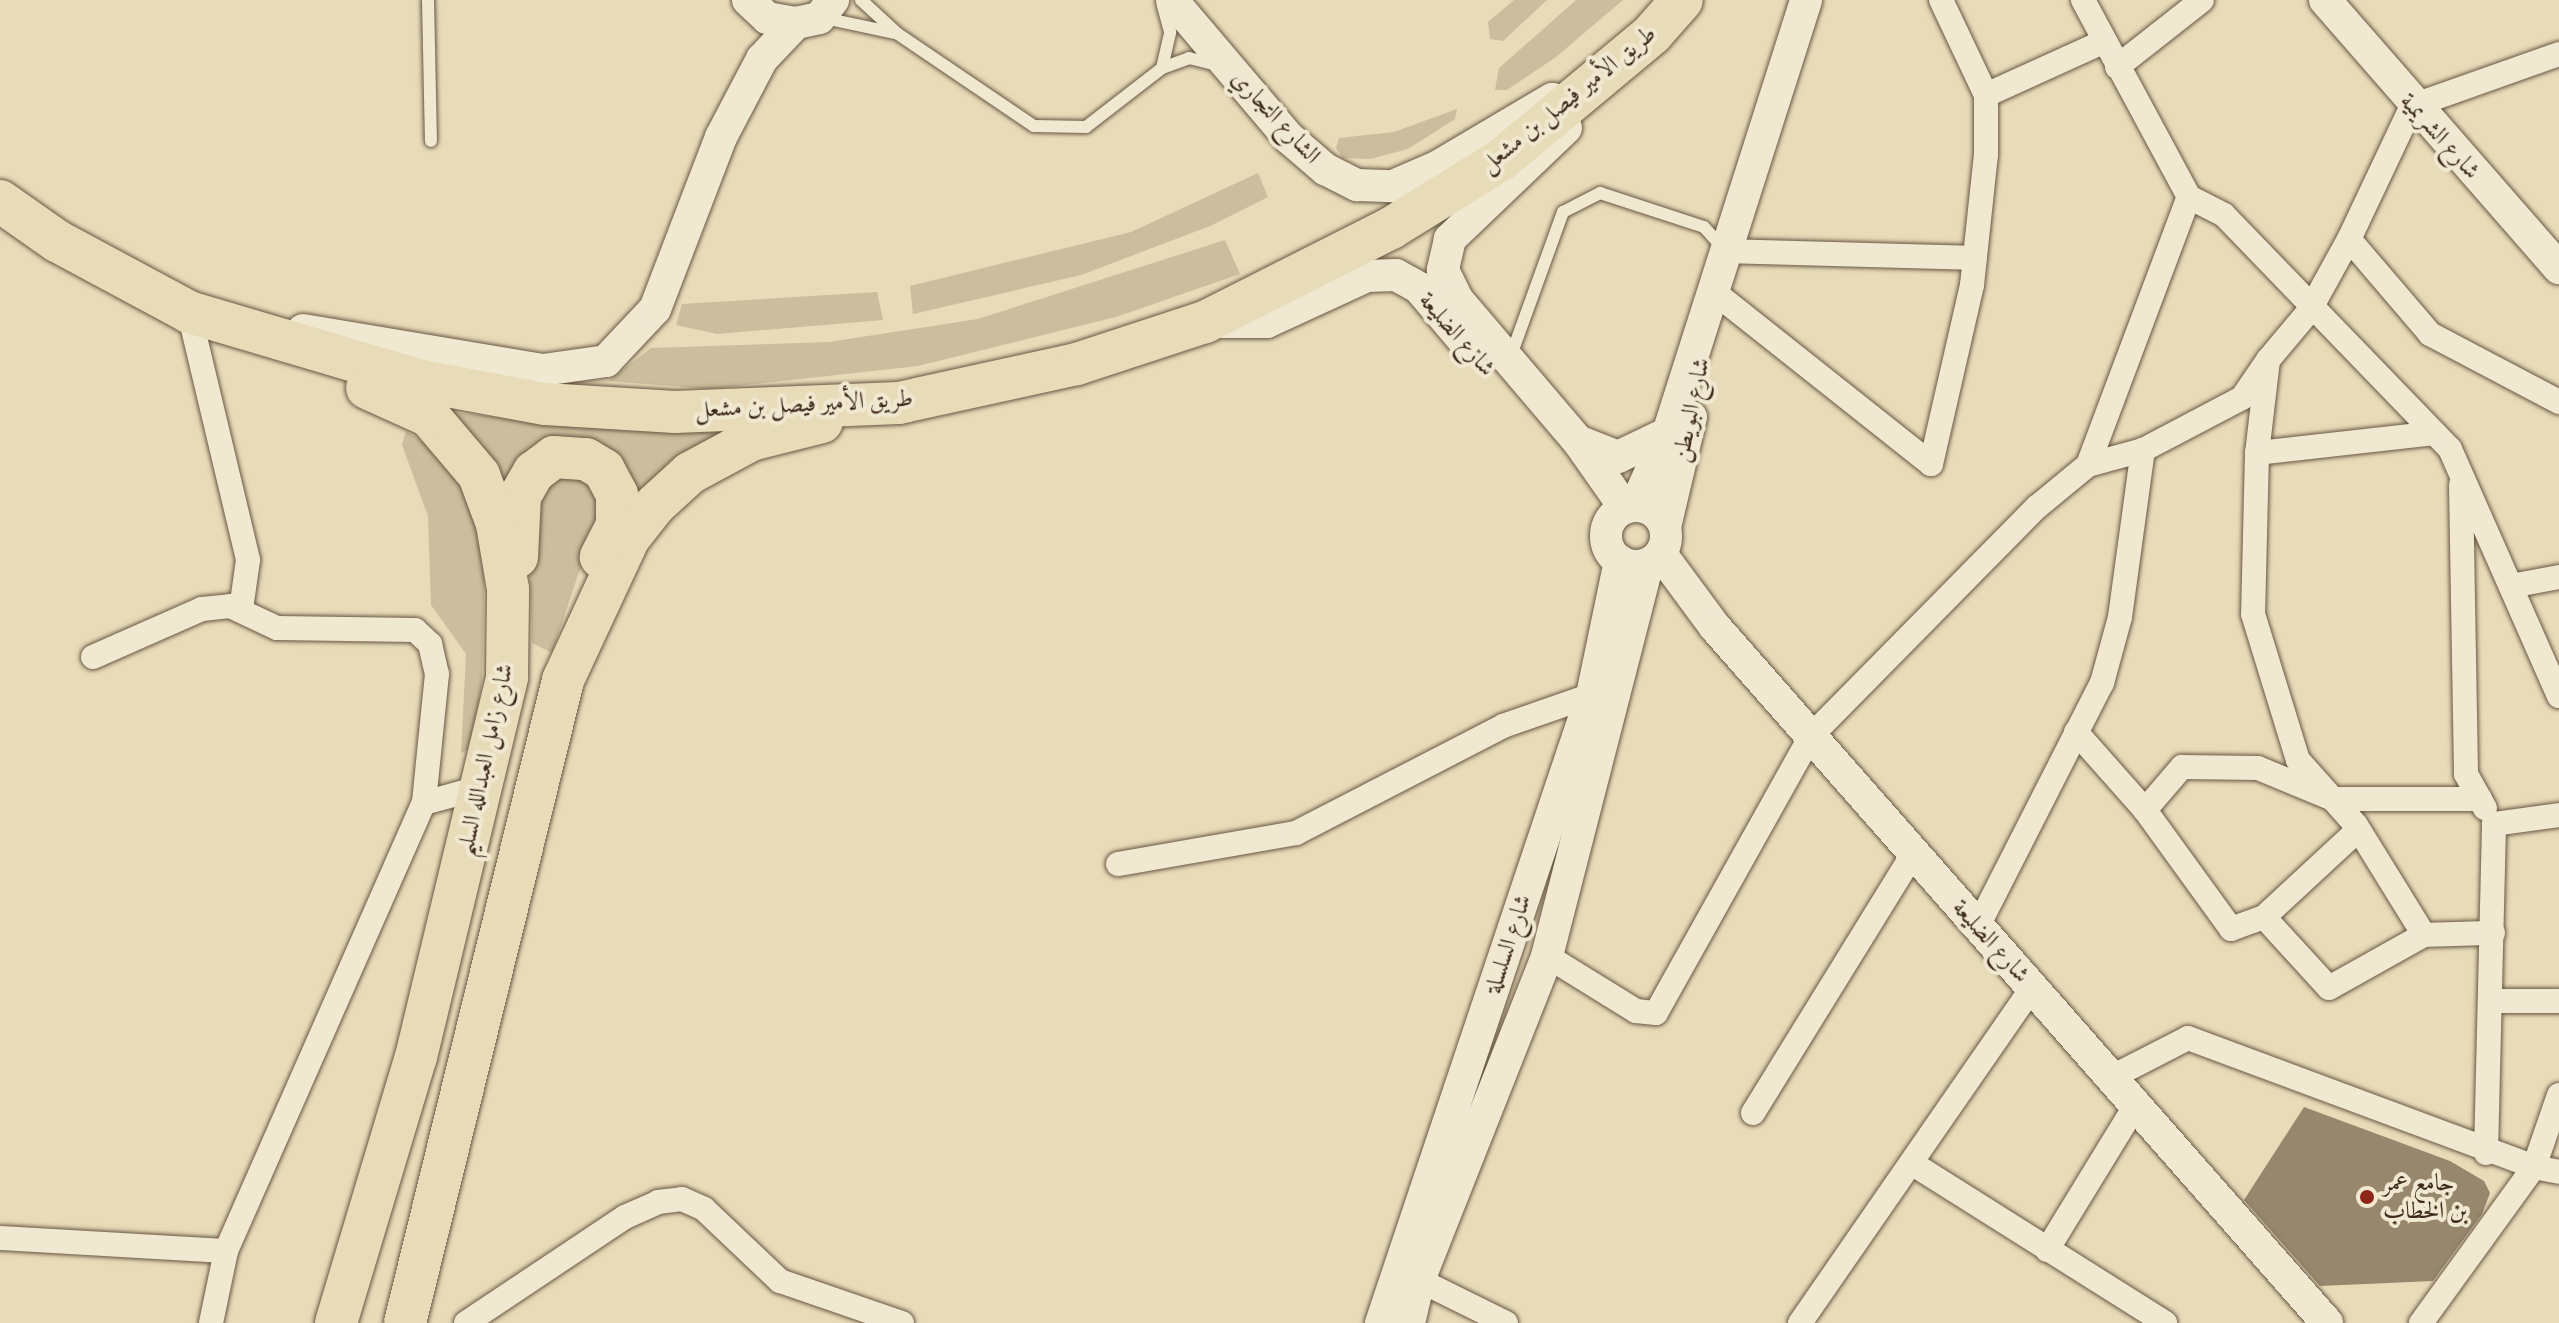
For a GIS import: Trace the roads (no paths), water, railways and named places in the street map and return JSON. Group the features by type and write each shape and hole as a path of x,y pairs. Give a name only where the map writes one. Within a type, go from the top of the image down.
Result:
{"highway":[{"name":"طريق الأمير فيصل بن مشعل","path":"0,201 57,241 189,312 426,382 545,404 675,412 899,403 1077,364 1205,322 1391,228 1501,160 1652,34 1682,0"},
{"name":"شارع زامل العبدالله السليم","path":"189,312 429,416 457,444 479,475 497,524 508,589 507,677 482,787 416,1057 336,1323"},
{"path":"563,680 629,538 690,473 751,440 899,403"},
{"path":"405,1323 563,680 579,602 617,525 617,494 604,470 586,459 554,457 534,472 520,496 517,622 507,677"}],"street":[{"path":"748,0 767,18 816,14"},
{"name":"الشارع التجاري","path":"1172,0 1289,138 1325,169 1357,185 1393,186 1531,112 1652,34"},
{"path":"1624,510 1654,512 1648,552 1606,541 1668,433 1806,0"},
{"path":"1714,292 1931,464 1975,258 1986,95 1941,0"},
{"path":"2083,0 2189,197 2224,215 2310,310 2434,433 2460,472 2559,696"},
{"path":"2117,67 2202,0"},
{"name":"شارع الشريمية","path":"2325,0 2412,106 2559,268"},
{"path":"241,609 248,560 189,312 455,359 543,370 606,361 655,309 721,137 762,59 816,14"},
{"path":"1624,510 1569,432 1457,299 1443,270 1450,239 1530,164 1652,34"},
{"path":"1986,95 2103,42"},
{"path":"1547,956 1636,1011 1656,1013 1811,736 2037,507 2088,465 2143,450 2242,398 2268,360 2310,310 2349,239 2412,106 2559,54"},
{"path":"2088,465 2189,197"},
{"path":"2349,239 2430,334 2559,402"},
{"path":"1726,251 1975,258"},
{"name":"شارع الضليعة","path":"1205,322 1267,322 1367,276 1396,275 1419,288 1624,510"},
{"name":"شارع البويطن","path":"1648,552 1714,292"},
{"path":"2268,360 2257,453 2253,614 2298,760 2358,830 2424,935"},
{"path":"1569,432 1618,457 1668,433"},
{"path":"2257,453 2434,433"},
{"path":"1978,926 2102,683 2120,617 2143,450"},
{"path":"2460,472 2466,774 2494,824 2486,1153"},
{"name":"شارع الضليعة","path":"1648,552 1913,854 2114,1076 2320,1321"},
{"name":"شارع السلسلة","path":"1381,1323 1592,695 1648,552"},
{"name":"شارع السلسلة","path":"1409,1323 1419,1280 1547,956 1607,743 1648,552"},
{"path":"2511,586 2559,577"},
{"path":"93,657 202,609 241,609 277,628 415,630 430,644 437,687 424,803 226,1251 211,1323"},
{"path":"1118,864 1296,833 1503,726 1592,695"},
{"path":"2076,732 2145,810 2231,929 2264,917 2358,830"},
{"path":"2145,810 2182,767 2258,768 2333,799 2480,799"},
{"path":"424,803 482,787"},
{"path":"2494,824 2559,815"},
{"path":"1753,1113 1913,854"},
{"path":"2264,917 2329,988 2424,935 2493,933"},
{"path":"1800,1323 2033,987"},
{"path":"2492,1001 2559,1001"},
{"path":"2114,1076 2188,1038 2486,1153 2559,1172"},
{"path":"2421,1323 2534,1167 2559,1095"},
{"path":"2047,1250 2137,1103"},
{"path":"1913,1164 2165,1323"},
{"path":"466,1323 625,1217 658,1202 682,1199 704,1209 780,1281 902,1323"},
{"path":"0,1238 226,1251"},
{"path":"1419,1280 1506,1323"}],"lane":[{"path":"428,0 431,141"},
{"path":"861,0 898,34 1034,126 1086,127 1162,68 1189,58 1229,68"},
{"path":"1162,0 1170,32 1162,68"},
{"path":"816,14 858,20 898,34"},
{"path":"1569,432 1555,403 1513,350 1563,212 1600,193 1704,227 1726,251"}],"place":[{"name":"جامع عمر بن الخطاب","path":"2367,1197"}]}
